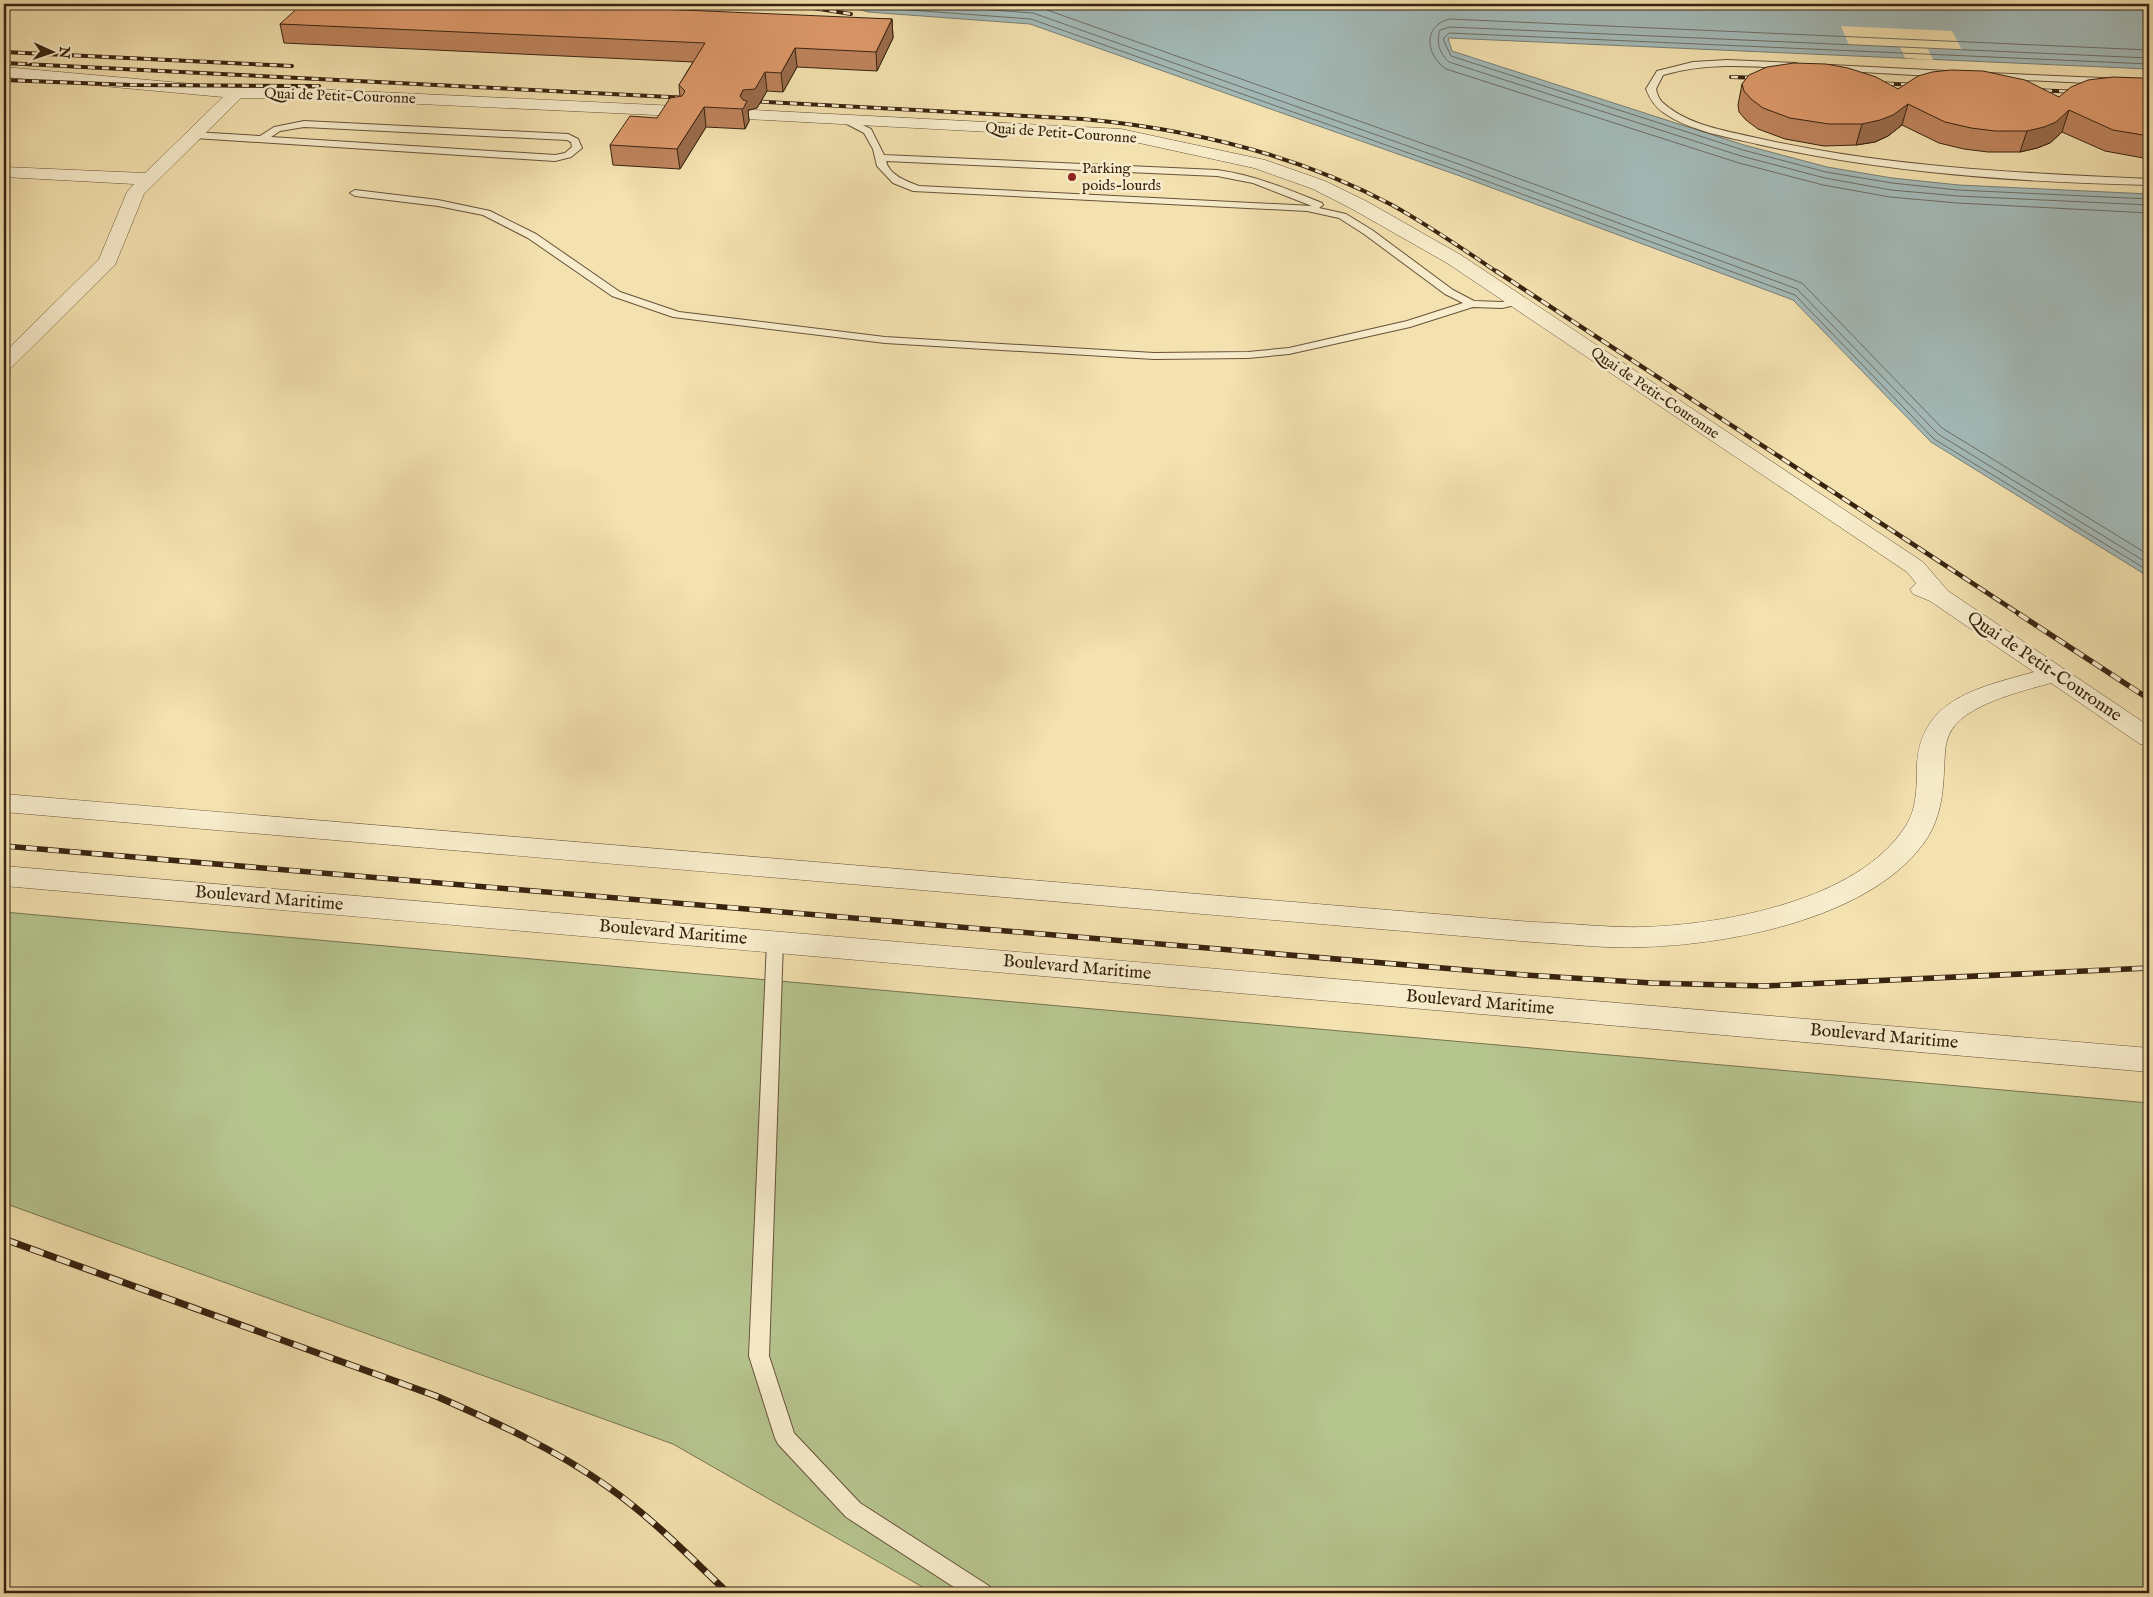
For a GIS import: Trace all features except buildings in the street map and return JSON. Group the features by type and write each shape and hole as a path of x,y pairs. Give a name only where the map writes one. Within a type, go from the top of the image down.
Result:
{"street":[{"name":"Quai de Petit-Couronne","path":"4,72 237,93 292,93 677,111"},
{"path":"4,364 108,261 136,192 237,93"},
{"name":"Quai de Petit-Couronne","path":"753,115 1121,134 1259,164 1319,185 1351,211 1509,303 1910,584 1939,596 2149,738"},
{"path":"4,172 149,179"},
{"path":"4,803 1532,932 1644,937 1720,930 1789,914 1855,887 1895,859 1917,832 1930,795 1931,755 1939,728 1958,709 1982,697 2055,674"},
{"name":"Boulevard Maritime","path":"4,876 2149,1060"}],"lane":[{"path":"1955,74 1697,64 1674,68 1660,73 1651,89 1658,104 1667,111 1697,124 1715,131 1812,154 1892,166 1951,172 2149,182"},
{"path":"1975,75 2149,83"},
{"path":"846,120 868,131 878,149 882,166 896,181 917,189 1351,211"},
{"path":"194,135 262,140 555,158 568,155 577,148 577,143 568,137 304,124 277,128 262,140"},
{"path":"880,158 1217,173 1241,176 1351,211 1368,232 1449,292 1472,304"},
{"path":"355,193 438,203 486,213 532,236 616,294 676,315 885,340 1154,356 1248,355 1288,351 1410,324 1472,304 1509,303"},
{"path":"775,942 759,1356 785,1438 853,1510 981,1593"}],"green space":[{"path":"4,912 2149,1103 2149,1593 933,1593 673,1444 4,1203"}],"water":[{"path":"842,4 2149,4 2149,69 1448,38 1452,51 1744,145 1827,167 1892,178 1959,185 2149,194 2149,577 1931,442 1793,300 1460,176 1030,24 868,12"}],"pier":[{"path":"1841,26 1952,31 1962,50 1928,49 1933,60 1905,58 1900,47 1849,45"}],"railway":[{"path":"788,4 851,14"},
{"path":"4,52 292,66"},
{"path":"4,63 690,98"},
{"path":"1731,77 1761,78"},
{"path":"4,80 131,85 319,86"},
{"path":"1873,83 1918,85"},
{"path":"2031,90 2081,92"},
{"path":"748,101 1083,119 1163,129 1202,137 1280,158 1356,187 1419,221 1497,272"},
{"path":"1496,271 2021,615"},
{"path":"2019,614 2149,699"},
{"path":"4,846 1525,975 1652,983 1764,986 2149,968"},
{"path":"4,1239 436,1396 502,1426 567,1460 608,1487 640,1511 728,1593"}],"place":[{"name":"Parking poids-lourds","path":"1072,177"}]}
